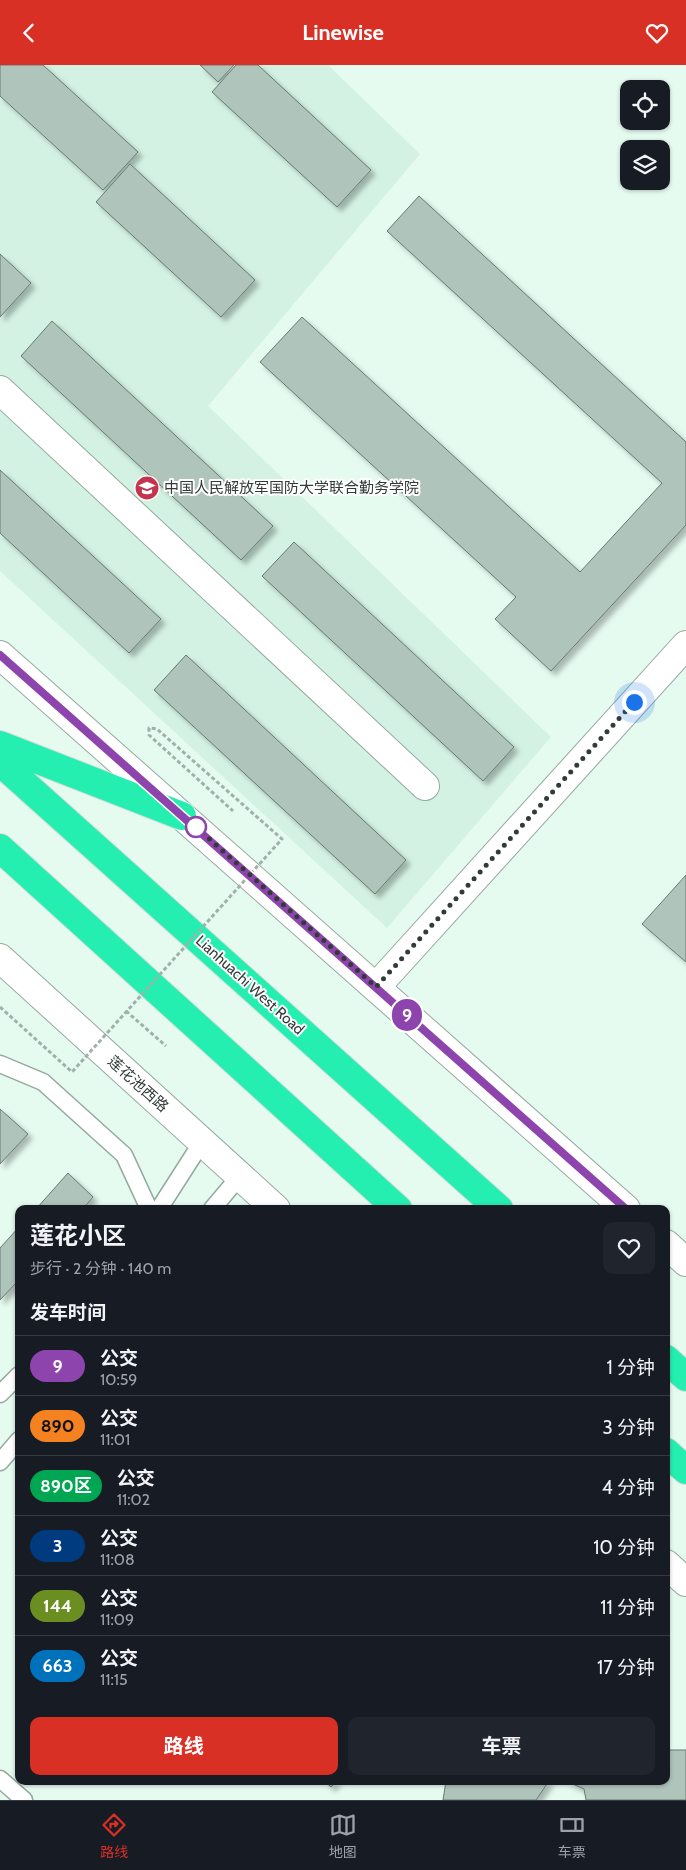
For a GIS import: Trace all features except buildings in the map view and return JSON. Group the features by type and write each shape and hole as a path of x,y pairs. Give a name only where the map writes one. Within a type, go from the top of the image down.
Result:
{"highway":[{"path":"0,745 182,816"},
{"name":"Lianhuachi West Road","path":"0,762 495,1205"},
{"path":"0,848 394,1205"},
{"path":"670,1363 686,1377"},
{"path":"670,1456 686,1470"}],"street":[{"path":"0,390 425,786"},
{"path":"376,987 686,645"},
{"path":"0,655 621,1205"},
{"name":"莲花池西路","path":"0,958 272,1205"},
{"path":"670,1248 686,1262"},
{"path":"670,1568 686,1582"}],"lane":[{"path":"0,1064 43,1082 124,1155 147,1205"},
{"path":"162,1205 202,1142"},
{"path":"215,1205 240,1176"},
{"path":"0,1395 10,1378"},
{"path":"0,1462 15,1445"},
{"path":"0,1779 24,1800"}],"path":[{"path":"0,1007 72,1072 282,839 158,729 149,728 149,735 233,811"},
{"path":"126,1011 166,1045"}],"shaded area":[{"name":"中国人民解放军国防大学联合勤务学院","path":"0,65 328,65 420,154 208,406 551,737 387,928 0,571"}],"bus line":[{"name":"9","path":"0,655 621,1205"}],"place":[{"name":"中国人民解放军国防大学联合勤务学院","path":"147,488"}],"route":[{"path":"196,827 376,987 634,702"}]}
